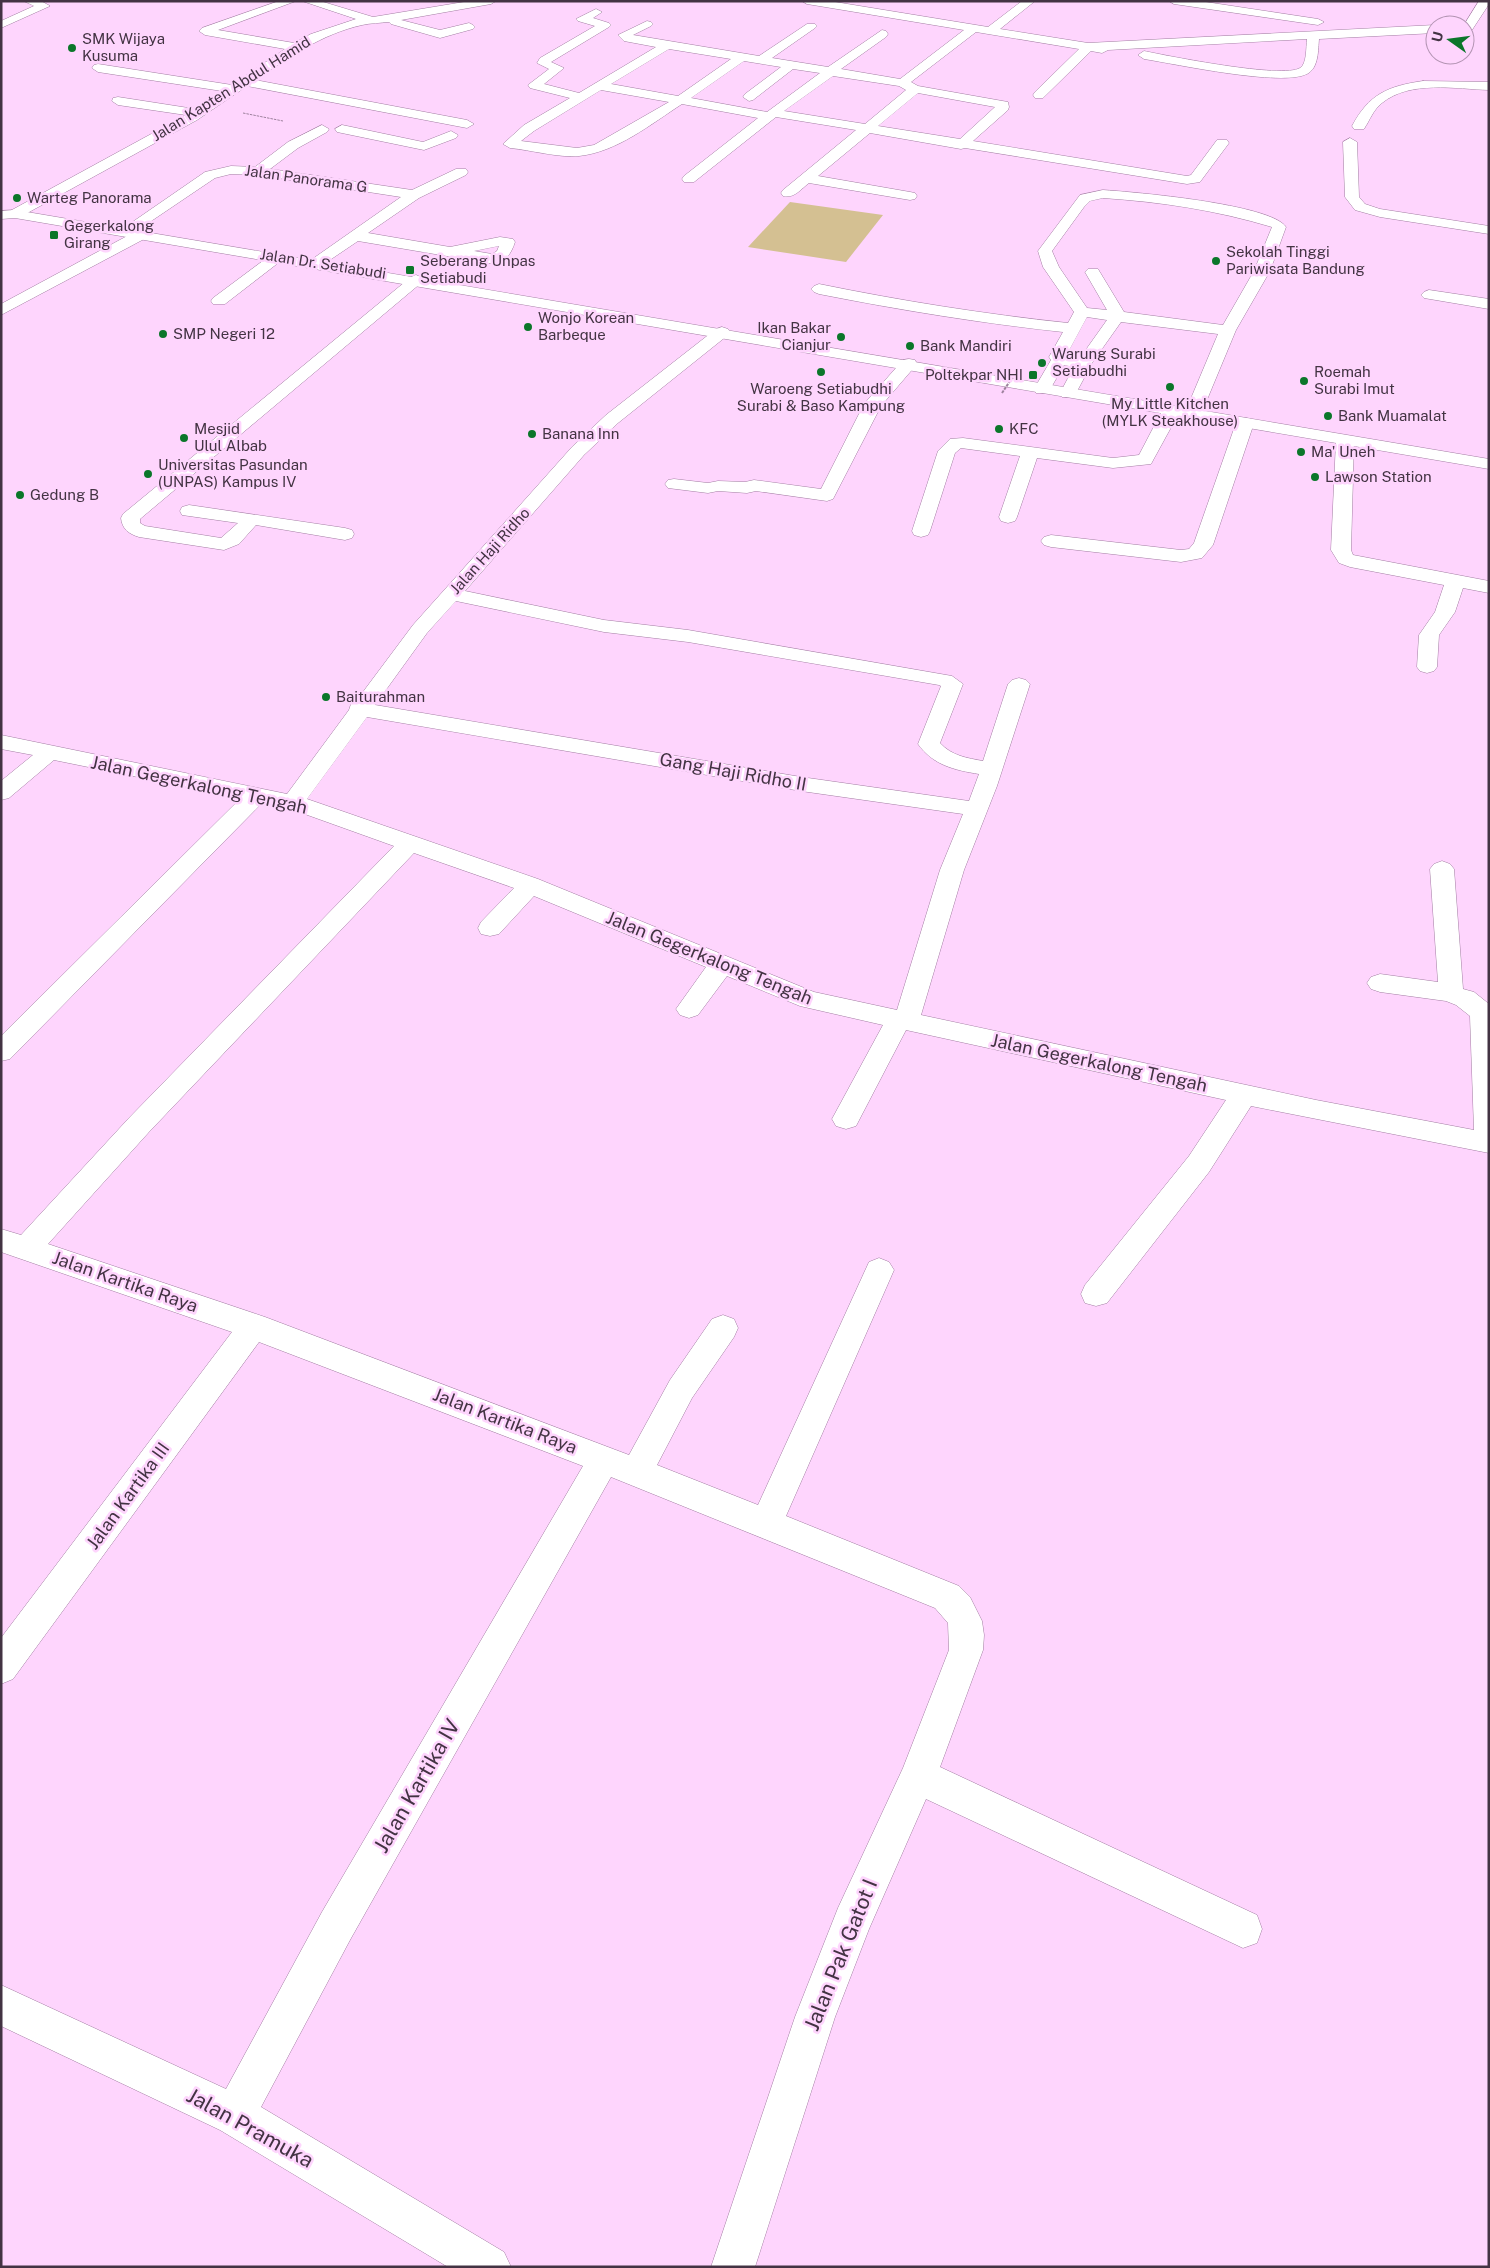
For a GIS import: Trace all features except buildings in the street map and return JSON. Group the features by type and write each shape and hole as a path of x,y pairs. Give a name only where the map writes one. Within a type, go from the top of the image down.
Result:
{"street":[{"path":"1,25 44,6 29,1"},
{"path":"291,1 205,31 296,47"},
{"path":"307,1 372,20"},
{"name":"Jalan Kapten Abdul Hamid","path":"8,214 197,113 296,47 332,30 372,20 491,1"},
{"path":"807,1 1088,47 1269,74 1292,75 1304,72 1308,67 1313,34"},
{"path":"991,30 1030,1"},
{"path":"1174,1 1377,30"},
{"path":"1475,16 1485,1"},
{"path":"581,97 534,84 558,68 543,63 544,61 605,25 582,19 596,12"},
{"path":"1390,30 1390,25 1404,18"},
{"path":"387,19 440,34 468,27"},
{"path":"647,24 624,35 628,38 667,45 902,83 915,89 1003,104 961,145"},
{"path":"1039,95 1088,47 1390,30 1425,24"},
{"path":"762,60 811,26"},
{"path":"902,83 974,27"},
{"path":"1475,27 1482,27"},
{"path":"689,179 882,34"},
{"path":"667,45 581,97 546,125 529,128 510,144 582,152 611,142 679,101 742,57"},
{"path":"622,60 638,63"},
{"path":"749,96 791,65"},
{"path":"98,68 240,86 467,124"},
{"path":"602,72 617,76"},
{"path":"1359,126 1367,111 1376,102 1385,95 1397,90 1437,85 1489,86"},
{"path":"601,86 679,101 1187,180 1195,179 1222,143"},
{"path":"788,193 915,89"},
{"path":"118,101 197,113"},
{"path":"523,114 546,125"},
{"path":"258,171 322,128"},
{"path":"342,129 424,146 451,135"},
{"path":"584,138 611,142"},
{"path":"1350,142 1352,197 1356,204 1364,209 1380,213 1489,230"},
{"name":"Jalan Panorama G","path":"1,310 133,234 210,175 232,170 258,171 414,195"},
{"path":"316,263 358,236 414,195 461,172"},
{"path":"807,178 910,196"},
{"path":"1082,312 1051,267 1045,251 1085,198 1103,194 1161,198 1240,213 1277,224 1279,227 1262,271 1228,330 1193,415"},
{"name":"Jalan Dr. Setiabudi","path":"1,204 10,206 8,214 316,263 909,364 1245,424 1489,464"},
{"path":"358,236 454,251"},
{"path":"219,301 277,257"},
{"path":"1093,272 1118,315"},
{"path":"252,519 232,540 224,544 140,530 130,525 130,518 416,280"},
{"path":"819,288 914,308 1074,328"},
{"path":"1429,295 1489,304"},
{"path":"1082,312 1228,330"},
{"path":"1042,389 1082,312"},
{"path":"1068,393 1084,363 1118,315"},
{"name":"Jalan Haji Ridho","path":"293,802 359,709 420,629 578,451 612,419 722,332"},
{"path":"1058,360 1084,363"},
{"path":"674,484 708,488 718,486 747,488 754,485 827,495 873,404 909,364"},
{"path":"921,531 950,447 963,443 1113,463 1145,460 1171,411"},
{"path":"1051,541 1181,556 1195,554 1203,545 1245,424"},
{"path":"1345,441 1341,550 1346,559 1357,563 1454,582 1489,587"},
{"path":"1008,517 1030,453"},
{"path":"189,511 345,534"},
{"path":"1427,667 1429,634 1445,612 1454,582"},
{"path":"451,594 604,626 688,636 950,681 952,684 929,744 933,750 948,761 992,769"},
{"path":"846,1119 903,1020 922,973 952,870 992,769 1019,684"},
{"name":"Gang Haji Ridho II","path":"359,709 685,762 801,784 977,809"},
{"name":"Jalan Gegerkalong Tengah","path":"1,742 256,796 293,802 530,886 809,1000 1316,1110 1489,1143"},
{"path":"1,793 50,752"},
{"path":"1,1052 256,796"},
{"path":"14,1244 139,1125 409,844"},
{"path":"1442,869 1451,993"},
{"path":"490,928 530,886"},
{"path":"689,1009 722,964"},
{"path":"1380,983 1451,993 1472,1001 1480,1008 1483,1014 1489,1143"},
{"path":"1096,1294 1199,1164 1245,1094"},
{"name":"Jalan Kartika Raya","path":"14,1244 254,1326 638,1471 947,1597 959,1608 966,1621 968,1634 966,1650"},
{"path":"768,1523 879,1270"},
{"name":"Jalan Kartika III","path":"1,1667 254,1326"},
{"path":"638,1471 681,1389 723,1328"},
{"name":"Jalan Kartika IV","path":"235,2115 336,1926 604,1459"},
{"name":"Jalan Pak Gatot I","path":"733,2267 815,2017 852,1922 918,1776 966,1650"},
{"path":"918,1776 1243,1929"},
{"name":"Jalan Pramuka","path":"1,2005 235,2115 489,2267"}],"path":[{"path":"1002,393 1018,369"}],"shaded area":[{"path":"790,202 883,215 846,262 748,247"}],"place":[{"name":"SMK Wijaya Kusuma","path":"72,48"},
{"name":"Warteg Panorama","path":"17,198"},
{"name":"Gegerkalong Girang","path":"54,235"},
{"name":"Sekolah Tinggi Pariwisata Bandung","path":"1216,261"},
{"name":"Seberang Unpas Setiabudi","path":"410,270"},
{"name":"Wonjo Korean Barbeque","path":"528,327"},
{"name":"SMP Negeri 12","path":"163,334"},
{"name":"Ikan Bakar Cianjur","path":"841,337"},
{"name":"Bank Mandiri","path":"910,346"},
{"name":"Warung Surabi Setiabudhi","path":"1042,363"},
{"name":"Waroeng Setiabudhi Surabi & Baso Kampung","path":"821,372"},
{"name":"Poltekpar NHI","path":"1033,375"},
{"name":"Roemah Surabi Imut","path":"1304,381"},
{"name":"My Little Kitchen (MYLK Steakhouse)","path":"1170,387"},
{"name":"Bank Muamalat","path":"1328,416"},
{"name":"KFC","path":"999,429"},
{"name":"Banana Inn","path":"532,434"},
{"name":"Mesjid Ulul Albab","path":"184,438"},
{"name":"Ma' Uneh","path":"1301,452"},
{"name":"Universitas Pasundan (UNPAS) Kampus IV","path":"148,474"},
{"name":"Lawson Station","path":"1315,477"},
{"name":"Gedung B","path":"20,495"},
{"name":"Baiturahman","path":"326,697"}]}
